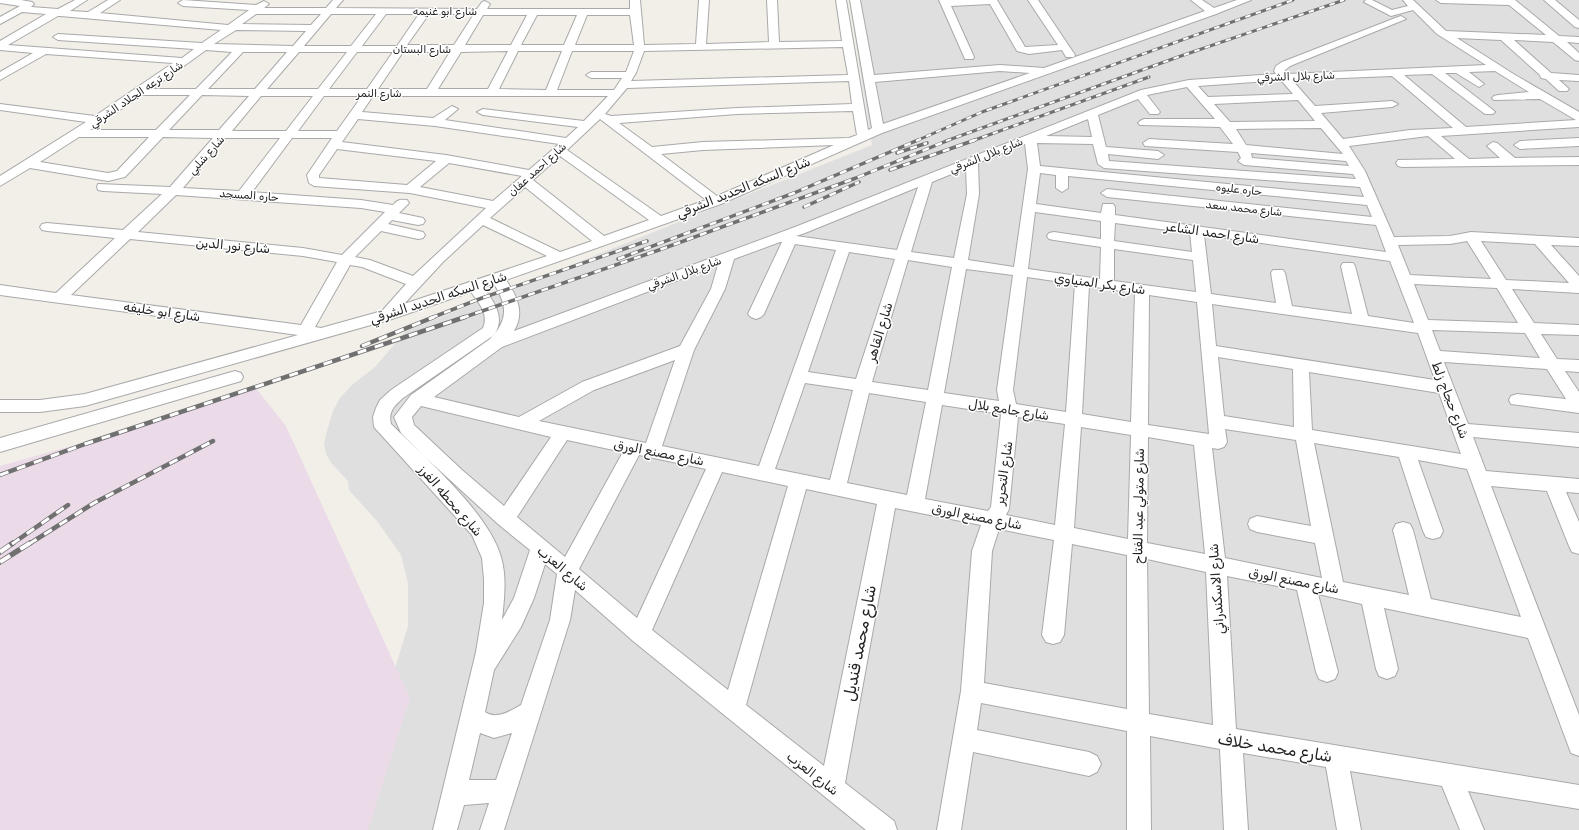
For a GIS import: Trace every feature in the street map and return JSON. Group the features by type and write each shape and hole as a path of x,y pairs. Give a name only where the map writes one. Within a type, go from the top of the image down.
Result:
{"street":[{"path":"0,0 24,7 58,12 153,21 232,28 313,28"},
{"path":"0,46 58,12 82,0"},
{"path":"90,15 115,0"},
{"path":"430,93 487,0"},
{"path":"701,47 704,0"},
{"path":"772,0 774,46"},
{"path":"650,151 860,139 857,107 841,0"},
{"path":"855,0 878,130"},
{"path":"1033,0 1074,60 1076,56 1086,49 1199,2 1213,0"},
{"name":"شارع السكه الحديد الشرقي","path":"0,406 40,406 85,400 387,315 602,242 716,200 878,130 1246,0"},
{"path":"1441,0 1510,1 1579,58"},
{"path":"1463,0 1471,8"},
{"path":"1549,0 1579,25"},
{"path":"969,57 944,2 992,1 1024,51 1065,47"},
{"path":"1199,2 1213,12"},
{"path":"1368,2 1391,13 1412,4 1445,34 1511,77 1579,117"},
{"name":"شارع ابو غنيمه","path":"183,3 262,6 334,5 383,11 533,12 583,12 634,6"},
{"name":"شارع شلبي","path":"60,297 173,191 224,135 258,92 334,5"},
{"name":"شارع ترعه الجلاد الشرقي","path":"0,182 99,120 262,6"},
{"name":"شارع احمد عفان","path":"387,315 414,282 435,261 586,125 603,117 638,57 640,48 634,6"},
{"path":"0,14 24,7"},
{"path":"0,21 24,7"},
{"path":"243,195 383,11"},
{"path":"426,11 342,135 313,174 313,180 319,183 413,190 496,206"},
{"path":"492,93 533,12"},
{"path":"550,93 583,12"},
{"path":"72,53 129,18"},
{"path":"1284,78 1279,71 1286,64 1401,20"},
{"path":"102,56 153,21"},
{"path":"129,58 180,23"},
{"name":"شارع البستان","path":"28,29 122,42 240,49 569,49 847,44"},
{"path":"1445,34 1579,40"},
{"path":"1504,37 1563,89"},
{"path":"0,46 102,56 184,61"},
{"path":"29,164 112,176 124,172 240,49"},
{"path":"1,76 43,51"},
{"path":"870,79 1000,68 1022,67 1045,70"},
{"name":"شارع بلال الشرقي","path":"496,343 728,256 784,239 927,178 1140,94 1174,85 1235,79 1497,68"},
{"path":"1459,70 1479,84"},
{"path":"1435,71 1489,112"},
{"path":"1394,72 1464,131"},
{"path":"591,75 623,84 853,78"},
{"path":"1511,77 1528,75 1579,78"},
{"name":"شارع حجاج زلط","path":"1284,78 1340,143 1359,171 1405,279 1579,745"},
{"path":"1189,83 1243,149 1260,191 1264,213"},
{"name":"شارع النمر","path":"140,92 550,93 623,84"},
{"path":"1140,94 1154,112"},
{"path":"1498,98 1542,95"},
{"path":"1203,101 1301,97"},
{"path":"1312,110 1392,104"},
{"path":"0,107 99,120"},
{"path":"603,117 857,107"},
{"path":"435,122 452,109"},
{"path":"483,112 586,125"},
{"path":"1092,112 1100,146 1107,193 1109,218 1107,284"},
{"path":"355,115 435,122 563,146 659,221"},
{"path":"603,117 716,200"},
{"path":"1144,123 1324,124"},
{"path":"1340,143 1431,133 1579,123"},
{"path":"1499,128 1542,161"},
{"path":"79,133 159,135 342,135"},
{"path":"1431,133 1466,162"},
{"path":"1030,138 1249,162 1359,171"},
{"name":"شارع التحرير","path":"949,830 972,692 982,551 993,520 1000,509 1010,418 1005,390 1034,169 1030,138"},
{"path":"1520,145 1579,142"},
{"path":"1149,143 1243,149 1359,171"},
{"path":"334,145 446,159 528,177 602,242"},
{"path":"1493,146 1512,162"},
{"path":"305,331 346,259 413,190 446,159"},
{"path":"915,504 972,194 972,161"},
{"path":"1402,163 1579,161"},
{"path":"1034,169 1062,171 1104,170 1254,174 1359,171"},
{"name":"حاره عليوه","path":"1104,170 1260,191 1372,202"},
{"path":"1062,171 1062,188"},
{"path":"0,172 13,174"},
{"name":"شارع القاهر","path":"837,488 862,386 927,178"},
{"name":"حاره المسجد","path":"103,187 243,195 361,204 418,221"},
{"name":"شارع محمد سعد","path":"1107,193 1264,213 1381,222"},
{"name":"شارع احمد الشاعر","path":"1029,207 1197,230 1392,249 1471,236 1579,242"},
{"path":"482,219 559,257"},
{"path":"378,226 418,235"},
{"name":"شارع نور الدين","path":"47,227 266,248 346,259 382,269 414,282"},
{"name":"شارع الاسكندراني","path":"1197,230 1217,421 1211,441 1216,565 1228,740 1236,830"},
{"path":"1054,236 1200,257"},
{"path":"1471,236 1578,405"},
{"path":"756,314 784,239"},
{"name":"شارع بكر المنياوي","path":"784,239 1361,320 1423,327 1579,330"},
{"path":"1539,240 1579,286"},
{"path":"765,474 844,247"},
{"path":"492,830 560,620 568,570 644,449 674,388 686,350 718,288 728,256"},
{"path":"1348,266 1361,320"},
{"path":"1278,273 1285,309"},
{"name":"شارع العزب","path":"498,278 509,296 513,312 510,325 506,333 496,343 411,405 403,417 407,428 427,449 505,519 568,570 609,608 734,710 886,830"},
{"path":"1405,279 1579,286"},
{"path":"1053,635 1065,534 1075,420 1082,281"},
{"name":"شارع محطه الفرز","path":"445,830 472,717 494,606 492,558 485,539 474,523 442,487 383,427 380,419 382,410 388,401 489,331 492,326 493,315 475,286"},
{"name":"شارع متولي عبد الفتاح","path":"1139,830 1137,722 1137,549 1142,289"},
{"name":"شارع ابو خليفه","path":"0,290 324,333"},
{"path":"520,424 588,386 686,350"},
{"path":"1209,350 1446,388"},
{"path":"1434,356 1579,366"},
{"path":"1300,365 1300,410 1303,435 1322,536 1335,589"},
{"path":"0,445 235,376"},
{"name":"شارع جامع بلال","path":"799,376 1211,441"},
{"name":"شارع مصنع الورق","path":"418,399 563,433 1537,630"},
{"path":"1517,400 1578,405"},
{"path":"1217,421 1406,452 1477,470 1554,484 1579,486"},
{"path":"1462,430 1579,440"},
{"path":"505,519 563,433"},
{"path":"1406,452 1433,532"},
{"path":"640,634 717,464"},
{"path":"734,710 799,480"},
{"path":"1554,484 1579,546"},
{"name":"شارع محمد قنديل","path":"832,788 887,498"},
{"path":"1257,524 1322,536"},
{"path":"1403,530 1422,606"},
{"path":"482,671 522,604 540,548"},
{"path":"1305,583 1327,672"},
{"path":"1371,596 1387,669"},
{"name":"شارع محمد خلاف","path":"972,692 1228,740 1579,796"},
{"path":"472,717 484,725 491,727 501,726 529,713"},
{"path":"964,739 1089,764"},
{"path":"1336,757 1349,830"},
{"path":"1450,776 1472,830"},
{"path":"454,796 466,791 479,789 503,793"}],"shaded area":[{"path":"849,0 1579,0 1579,830 345,830 408,626 408,583 401,555 377,521 349,490 348,481 332,464 326,454 324,445 326,434 333,411 340,398 352,385 375,367 406,331 872,145"},
{"path":"255,387 286,426 410,698 368,830 0,830 0,466 107,436"}],"railway":[{"path":"916,141 982,112 1293,0"},
{"path":"946,141 1178,57 1344,0"},
{"path":"972,141 1149,77"},
{"path":"618,259 794,193 918,140"},
{"path":"462,318 659,250 856,178 949,140"},
{"path":"890,170 975,140"},
{"path":"897,153 927,143"},
{"path":"804,207 859,182"},
{"path":"431,318 482,298 647,241"},
{"path":"362,346 434,317"},
{"path":"0,475 85,444 465,317"},
{"path":"29,544 94,503 213,441"},
{"path":"12,544 68,505"},
{"path":"0,552 13,543"},
{"path":"0,562 30,543"}]}
